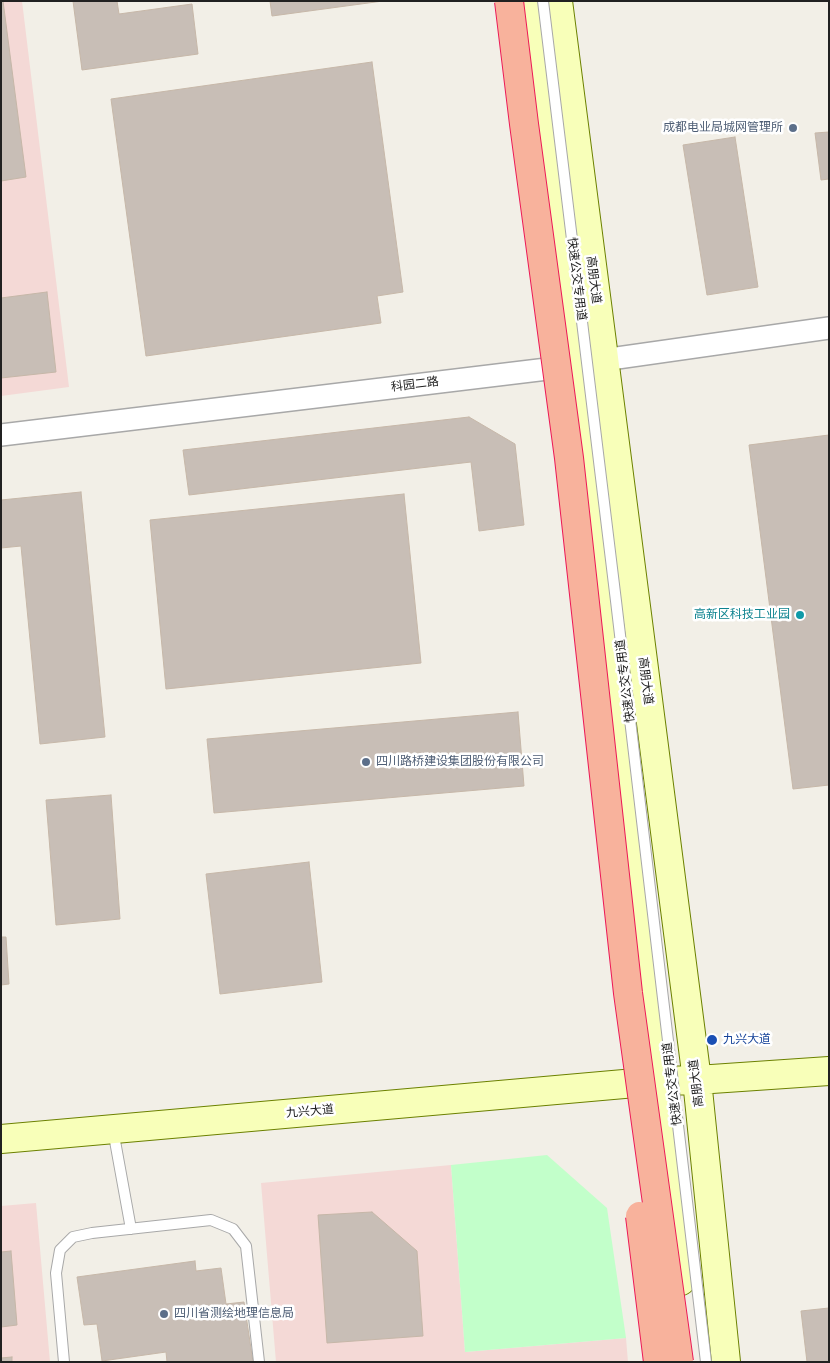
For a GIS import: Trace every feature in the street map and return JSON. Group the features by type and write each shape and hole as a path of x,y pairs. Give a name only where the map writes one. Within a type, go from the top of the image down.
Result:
{"highway":[{"path":"509,1 569,458 628,993 679,1362"},
{"path":"628,993 627,1116 658,1362"}],"main road":[{"path":"527,1 658,1081 690,1362"},
{"name":"高朋大道","path":"558,1 697,1080 726,1362"},
{"name":"九兴大道","path":"1,1139 658,1081 829,1071"}],"street":[{"name":"科园二路","path":"1,435 572,366 829,328"}],"lane":[{"name":"快速公交专用道","path":"543,1 706,1362"},
{"path":"113,1129 131,1229"},
{"path":"64,1362 56,1273 60,1250 74,1238 92,1233 210,1220 233,1229 246,1246 259,1362"}],"shaded area":[{"path":"1,1 22,1 69,387 1,396"},
{"path":"451,1165 465,1352 626,1338 628,1362 276,1362 261,1183"},
{"path":"36,1203 50,1362 1,1362 1,1206"}],"green space":[{"path":"547,1155 607,1208 626,1338 465,1352 451,1165"}],"building":[{"path":"1,1 3,1 26,177 1,181"},
{"path":"73,1 117,1 119,14 192,4 198,54 82,70"},
{"path":"270,1 383,1 272,16"},
{"path":"372,62 403,292 377,296 381,323 146,356 111,99"},
{"path":"829,132 829,179 821,180 815,133"},
{"path":"735,137 758,287 707,295 683,145"},
{"path":"47,292 56,372 1,378 1,298"},
{"path":"469,417 515,444 524,525 479,531 471,462 189,495 183,450"},
{"name":"高新区科技工业园","path":"829,435 829,785 793,789 749,445"},
{"path":"81,492 105,737 40,744 21,546 1,548 1,500"},
{"path":"404,494 421,663 166,689 150,520"},
{"name":"四川路桥建设集团股份有限公司","path":"518,712 524,786 214,813 207,739"},
{"path":"111,795 120,919 56,925 46,800"},
{"path":"309,862 322,982 220,994 206,874"},
{"path":"1,937 6,937 9,984 1,985"},
{"path":"372,1212 417,1251 423,1336 327,1343 318,1215"},
{"path":"11,1251 17,1325 1,1327 1,1252"},
{"name":"四川省测绘地理信息局","path":"195,1261 196,1271 221,1268 226,1304 244,1302 253,1362 167,1362 166,1352 102,1361 97,1324 84,1325 77,1277"},
{"path":"829,1308 829,1362 807,1362 801,1311"},
{"path":"12,1357 12,1362 1,1362 1,1358"}],"place":[{"name":"成都电业局城网管理所","path":"793,128"},
{"name":"高新区科技工业园","path":"800,615"},
{"name":"四川路桥建设集团股份有限公司","path":"366,762"},
{"name":"九兴大道","path":"712,1040"},
{"name":"四川省测绘地理信息局","path":"164,1314"}]}
